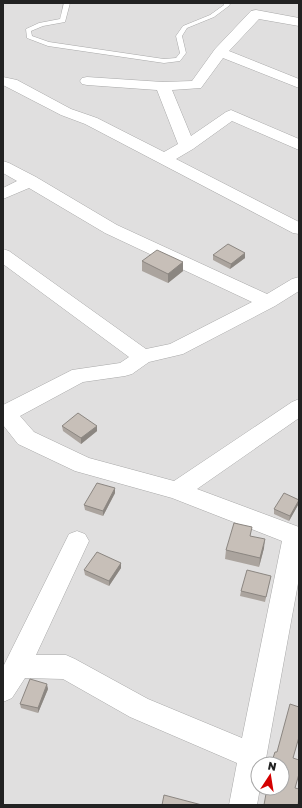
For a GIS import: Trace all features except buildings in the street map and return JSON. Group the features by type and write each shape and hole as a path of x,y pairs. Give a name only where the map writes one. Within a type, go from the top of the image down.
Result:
{"street":[{"path":"87,81 163,86 196,85 220,52 256,14 299,22"},
{"path":"220,52 299,84"},
{"path":"3,81 12,84 66,112 91,121 299,229"},
{"path":"163,86 186,146"},
{"path":"164,159 186,146 231,115 299,145"},
{"path":"3,166 111,229 268,302"},
{"path":"3,194 30,181"},
{"path":"3,255 143,357"},
{"path":"18,666 66,667 139,708 252,756 297,536 177,490 83,465 26,438 4,415 79,375 125,368 143,357 176,349 268,302 299,283"},
{"path":"177,490 299,407"},
{"path":"3,690 18,666 77,541"},
{"path":"243,805 250,767"}],"lane":[{"path":"67,3 63,21 41,24 28,30 29,37 48,44 164,61 178,60 183,53 179,36 185,27 212,16 227,5 226,3"}],"shaded area":[{"path":"3,3 299,3 299,805 3,805"}]}
